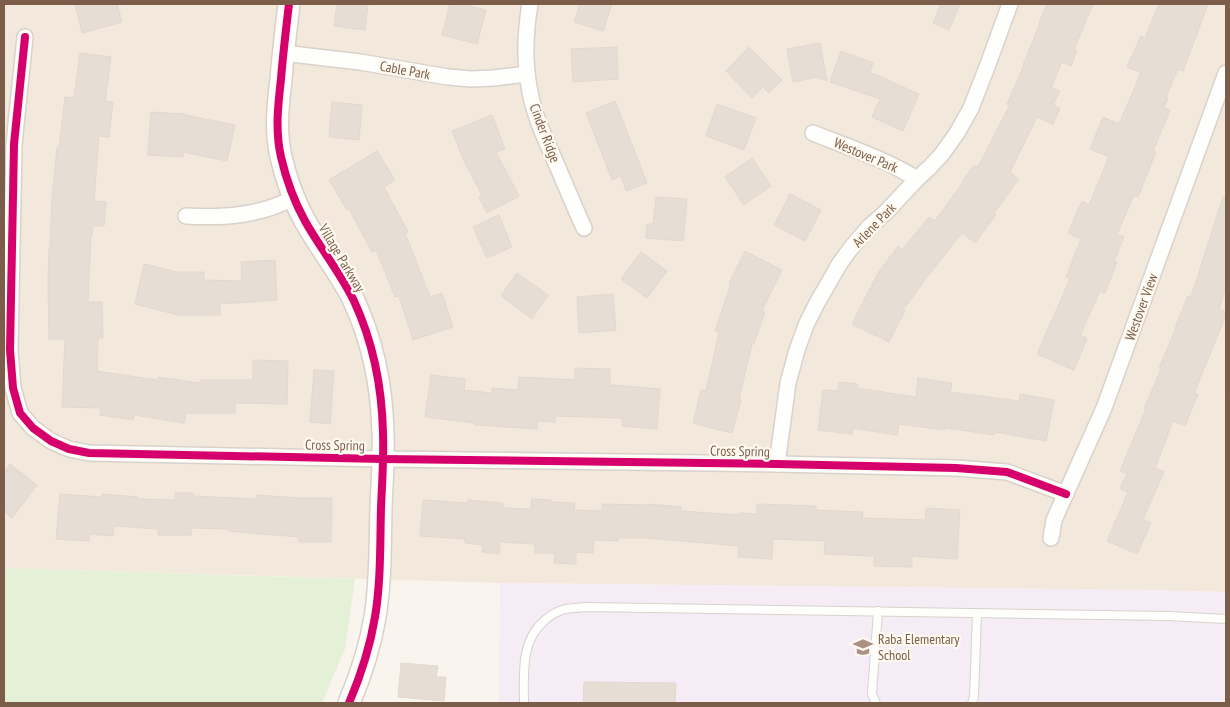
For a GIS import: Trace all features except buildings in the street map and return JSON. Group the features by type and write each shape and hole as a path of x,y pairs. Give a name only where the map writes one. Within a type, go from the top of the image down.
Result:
{"street":[{"name":"Village Parkway","path":"289,4 277,116 281,158 293,198 305,222 338,271 354,302 367,334 376,366 384,434 379,582 376,616 369,649 349,703"},
{"name":"Cinder Ridge","path":"530,4 526,44 530,93 536,117 584,228"},
{"name":"Arlene Park","path":"777,464 788,383 797,350 817,303 851,248 929,168 957,134 971,108 1010,4"},
{"name":"Cross Spring","path":"25,37 14,144 10,350 13,388 20,413 33,428 51,441 69,449 89,453 956,468 1007,472 1066,494"},
{"name":"Cable Park","path":"283,53 360,62 448,77 471,79 527,74"},
{"name":"Westover View","path":"1051,538 1054,520 1104,408 1226,73"},
{"name":"Westover Park","path":"813,133 888,163 917,179"},
{"path":"186,216 215,217 241,215 281,205 293,198"}],"lane":[{"path":"524,703 524,663 529,639 538,626 550,615 564,609 585,607 1169,616 1226,619"},
{"path":"876,703 872,694 878,612"},
{"path":"972,703 974,697 978,613"}],"shaded area":[{"path":"4,4 1226,4 1226,390 1224,398 1226,392 1226,592 500,583 4,568"},
{"name":"Raba Elementary School","path":"500,583 1226,592 1226,703 499,703"}],"green space":[{"path":"4,568 355,579 345,649 322,703 4,703"}],"cycle path":[{"path":"289,4 278,108 278,138 281,157 291,190 301,213 348,290 361,317 371,349 381,399 383,461 377,603 368,650 349,703"},
{"path":"25,37 14,144 10,350 13,388 20,413 33,428 51,441 69,449 89,453 956,468 1007,472 1066,494"}],"place":[{"name":"Raba Elementary School","path":"863,647"}]}
